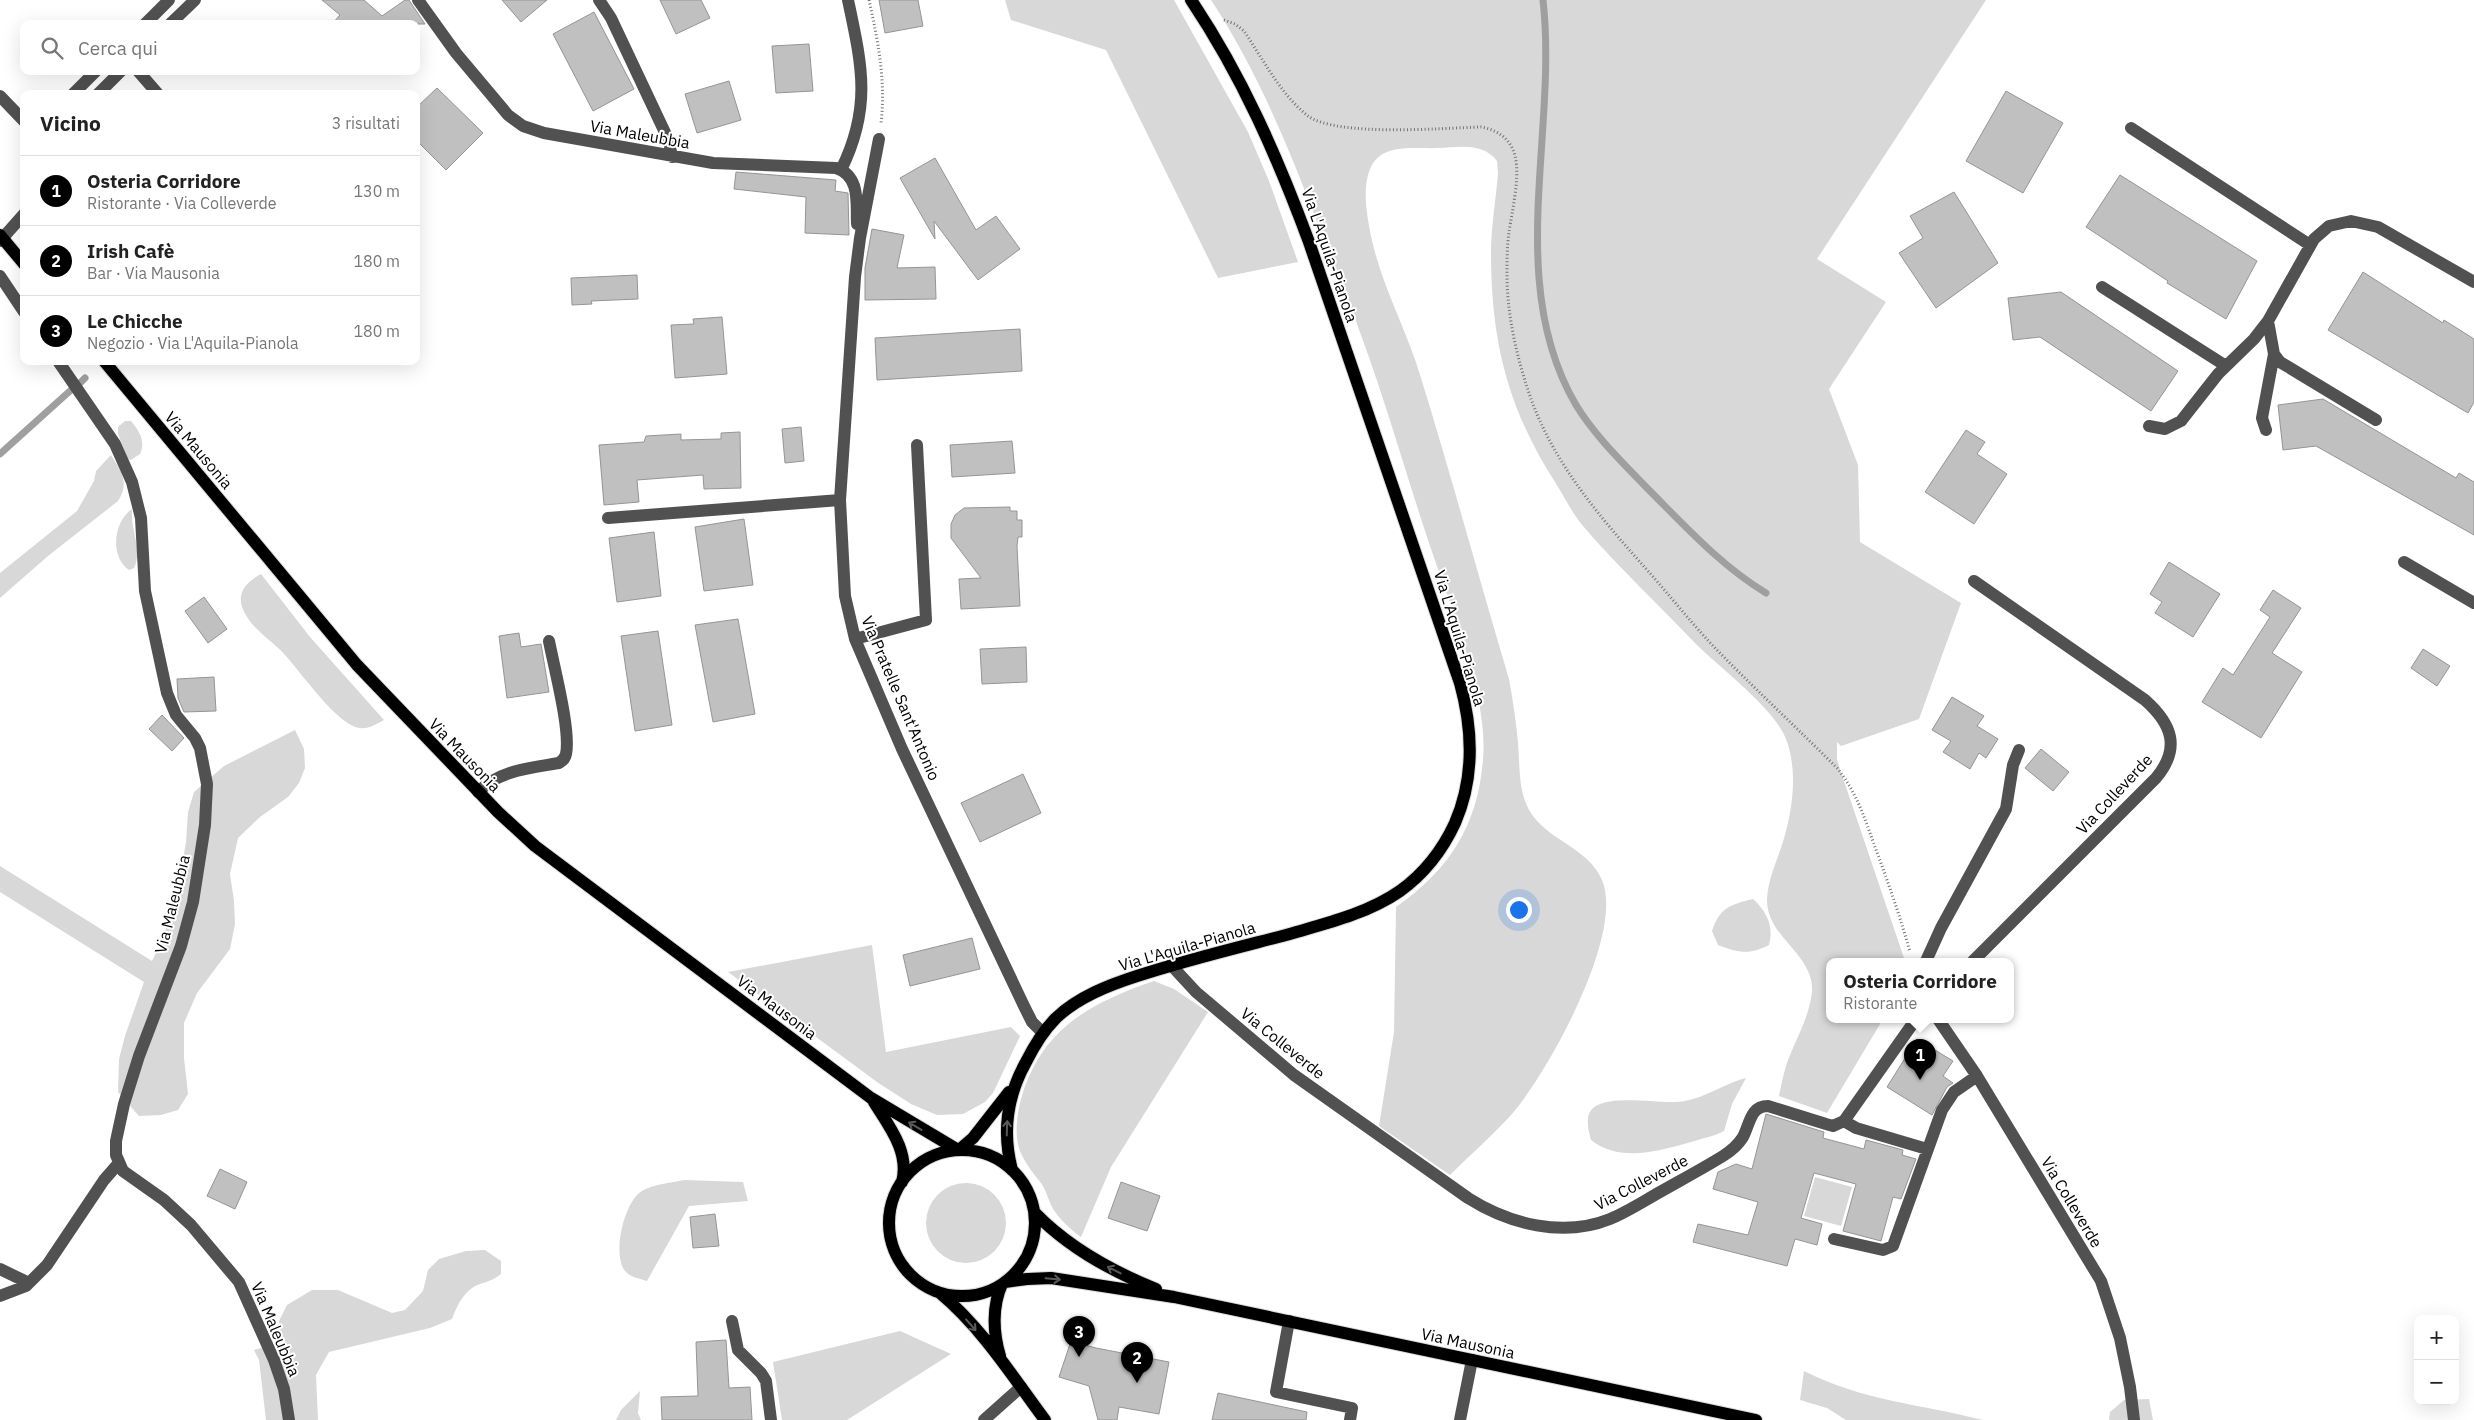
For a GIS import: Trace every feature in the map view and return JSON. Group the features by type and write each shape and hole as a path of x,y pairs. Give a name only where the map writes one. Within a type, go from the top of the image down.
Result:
{"main road":[{"name":"Via L'Aquila-Pianola","path":"958,1150 983,1126 1014,1086 1043,1034 1057,1017 1085,998 1126,980 1171,965 1335,920 1373,905 1400,891 1432,860 1450,835 1464,797 1470,761 1470,726 1460,683 1309,242 1260,119 1243,85 1191,0"},
{"path":"1,238 20,259"},
{"name":"Via Mausonia","path":"107,365 357,665 478,792 535,846 871,1098 958,1150"},
{"name":"Via L'Aquila-Pianola","path":"1012,1170 1008,1150 1007,1127 1008,1104 1014,1086"},
{"name":"Via Mausonia","path":"871,1098 888,1125 902,1153 904,1170 902,1182"},
{"path":"938,1292 958,1296 984,1293 1003,1283 1020,1268 1031,1249 1035,1228 1035,1213 1029,1193 1012,1170 984,1153 958,1150 938,1154 910,1172 902,1182 893,1200 890,1213 890,1233 898,1259 910,1274 921,1283 938,1292 954,1306 1002,1361 1045,1420"},
{"name":"Via Mausonia","path":"1035,1213 1061,1238 1095,1260 1174,1297"},
{"name":"Via Mausonia","path":"1003,1283 1051,1278 1174,1297 1756,1420"},
{"path":"1002,1361 996,1339 995,1312 1003,1283"}],"street":[{"path":"147,20 155,5 169,0"},
{"path":"174,20 194,0"},
{"name":"Via Maleubbia","path":"418,0 456,54 508,115 524,126 544,133 714,163 831,167 841,170"},
{"path":"598,0 611,18 669,141 672,157"},
{"path":"848,0 858,53 862,95 857,134 841,170 850,177 855,188 857,235 860,238"},
{"path":"77,90 92,75"},
{"path":"102,90 117,75"},
{"path":"141,75 155,90"},
{"path":"0,96 20,117"},
{"path":"2131,128 2310,245"},
{"name":"Via Pratelle Sant'Antonio","path":"879,139 860,238 856,270 840,500 845,596 855,639 902,750 1024,1006 1032,1022 1043,1034"},
{"path":"1,238 20,218"},
{"path":"2149,426 2165,429 2181,420 2226,366 2251,343 2268,321 2310,245 2319,233 2329,226 2343,222 2360,222 2378,227 2474,282"},
{"path":"0,276 20,306"},
{"path":"2102,287 2226,366"},
{"path":"2266,430 2262,418 2274,354 2268,321"},
{"path":"2274,354 2288,368 2376,420"},
{"name":"Via Maleubbia","path":"61,365 115,444 132,482 141,518 145,591 167,693 176,715 195,738 200,748 207,784 205,824 193,902 181,946 139,1056 124,1104 116,1141 118,1164 130,1176 164,1200 191,1225 239,1282 274,1360 284,1389 289,1420"},
{"path":"855,639 926,620 917,445"},
{"path":"608,518 840,500"},
{"path":"2404,562 2474,603"},
{"name":"Via Colleverde","path":"1974,581 2145,700 2167,723 2170,743 2166,763 2156,778 1976,958"},
{"path":"478,792 498,777 519,769 559,763 564,759 566,752 564,721 549,641"},
{"path":"1927,958 1941,928 2006,809 2013,765 2019,750"},
{"name":"Via Colleverde","path":"1171,965 1184,982 1227,1020 1321,1095 1478,1204 1502,1216 1526,1223 1573,1227 1612,1218 1731,1151 1742,1138 1753,1112 1760,1107 1768,1106 1833,1126 1844,1121"},
{"path":"1913,1023 1844,1121 1856,1128 1927,1149"},
{"name":"Via Colleverde","path":"1941,1023 1976,1076 2100,1281 2120,1338 2128,1375 2134,1420"},
{"path":"1834,1239 1883,1250 1891,1248 1910,1204 1927,1149 1950,1098 1976,1076"},
{"path":"0,1296 29,1283 47,1266 104,1180 118,1164"},
{"path":"0,1269 29,1283"},
{"path":"732,1321 738,1350 761,1373 766,1381 771,1420"},
{"path":"1289,1321 1276,1392 1352,1408 1350,1420"},
{"path":"1460,1420 1472,1360"},
{"path":"984,1420 1021,1387"}],"path":[{"path":"1206,23 1228,21 1244,31 1288,95 1309,116 1321,123 1356,129 1481,127 1493,129 1512,147 1516,160 1516,174 1508,244 1507,278 1510,313 1518,357 1528,392 1540,420 1562,462 1591,507 1716,649 1837,768 1848,782 1864,816 1898,910 1911,958"}],"shaded area":[{"path":"1005,0 1174,0 1248,132 1269,181 1298,262 1218,278 1106,50 1011,20"},
{"path":"1211,0 1986,0 1817,259 1886,302 1829,389 1858,465 1860,542 1961,603 1919,719 1841,746 1837,742 1837,760 1904,958 1826,958 1826,1023 1881,1023 1827,1113 1779,1096 1786,1066 1805,1020 1812,991 1811,978 1806,966 1774,924 1769,912 1767,899 1770,879 1785,835 1791,808 1792,766 1786,739 1780,727 1759,702 1696,644 1596,541 1572,510 1538,454 1525,427 1505,372 1494,315 1491,252 1498,173 1497,161 1491,155 1478,148 1411,148 1384,153 1377,158 1369,173 1366,191 1367,210 1375,254 1421,378 1509,679 1518,743 1521,786 1525,802 1536,820 1587,859 1596,869 1602,880 1606,904 1603,933 1593,967 1579,1002 1562,1036 1527,1094 1512,1114 1489,1137 1450,1175 1379,1126 1394,1032 1396,907 1432,877 1458,844 1468,825 1480,783 1483,759 1480,707 1466,650 1351,307 1295,166 1270,109 1228,27"},
{"path":"125,421 131,421 142,440 140,454 131,460 128,459 118,434 118,427"},
{"path":"111,455 121,472 124,483 122,495 118,501 48,556 0,598 0,573 77,511 94,481 96,471"},
{"path":"132,509 137,554 134,568 129,570 119,556 116,548 116,539 121,522"},
{"path":"261,574 310,637 384,720 372,726 360,728 343,720 325,703 285,655 250,622 242,607 242,591 248,583"},
{"path":"295,730 304,749 305,768 299,783 288,797 260,817 238,838 230,874 235,924 230,949 197,993 184,1023 184,1058 188,1094 178,1110 161,1115 139,1116 118,1092 119,1059 144,982 0,892 0,866 152,961 162,941 178,889 186,842 188,812 194,792 224,766"},
{"path":"1753,899 1766,914 1771,932 1769,945 1750,952 1744,952 1718,945 1712,931 1722,912 1732,905"},
{"path":"872,945 886,1052 1011,1027 1020,1036 993,1093 985,1102 963,1114 937,1115 911,1104 877,1082 728,972"},
{"path":"1154,981 1174,989 1208,1012 1111,1167 1081,1237 1065,1224 1052,1207 1043,1186 1020,1151 1017,1125 1021,1099 1030,1075 1041,1054 1071,1022 1109,999"},
{"path":"1746,1078 1732,1104 1724,1131 1716,1135 1666,1149 1640,1153 1614,1151 1602,1147 1591,1140 1588,1124 1589,1114 1595,1107 1605,1103 1632,1100 1685,1101"},
{"path":"1815,1177 1852,1187 1841,1226 1804,1216"},
{"path":"684,1180 743,1182 748,1201 689,1206 647,1281 630,1275 622,1265 620,1242 625,1217 630,1206 636,1197 646,1189"},
{"path":"966,1183 981,1186 994,1195 1003,1208 1006,1223 1003,1238 994,1251 981,1260 966,1263 951,1260 938,1251 929,1238 926,1223 929,1208 938,1195 951,1186"},
{"path":"485,1250 501,1261 501,1274 468,1291 455,1310 452,1319 430,1328 329,1352 316,1375 318,1420 266,1420 259,1360 254,1350 282,1342 279,1321 287,1305 312,1290 338,1290 392,1313 405,1310 423,1291 428,1270 439,1259 466,1251"},
{"path":"900,1331 951,1354 847,1420 782,1420 773,1362"},
{"path":"1804,1371 1848,1389 1892,1401 1983,1420 1846,1420 1827,1408 1800,1400"},
{"path":"640,1391 638,1413 641,1420 616,1420 621,1410"},
{"path":"2149,1399 2153,1420 2109,1420 2110,1412 2124,1400"}],"building":[{"path":"322,0 364,0 382,16 405,0 409,0 425,24 420,24 420,20 336,20 340,15"},
{"path":"502,0 547,0 521,22"},
{"path":"660,0 701,0 710,18 676,34"},
{"path":"879,0 918,0 923,26 885,33"},
{"path":"594,12 634,89 593,111 553,34"},
{"path":"809,44 813,91 776,93 772,46"},
{"path":"729,81 741,120 697,133 685,94"},
{"path":"437,88 483,133 446,170 420,144 420,104"},
{"path":"2006,91 2063,123 2023,193 1966,161"},
{"path":"935,158 976,230 996,216 1020,249 978,280 934,221 935,239 900,178"},
{"path":"736,172 836,180 835,191 848,193 849,235 805,233 806,197 734,189"},
{"path":"2120,175 2257,261 2226,319 2167,283 2168,281 2086,227"},
{"path":"1954,192 1998,263 1936,308 1899,253 1923,238 1910,216"},
{"path":"872,229 904,235 897,268 935,267 936,299 865,300 865,268"},
{"path":"2363,272 2443,323 2444,320 2474,339 2474,402 2468,413 2328,330"},
{"path":"637,275 638,299 591,301 592,304 572,305 571,278"},
{"path":"2061,292 2178,371 2151,411 2040,337 2013,340 2008,298"},
{"path":"722,317 727,374 675,378 671,325 694,324 693,319"},
{"path":"1020,329 1022,371 877,380 875,338"},
{"path":"2323,399 2456,478 2459,473 2474,482 2474,535 2316,446 2283,450 2278,405"},
{"path":"801,427 804,461 785,463 782,429"},
{"path":"1966,430 1985,442 1977,454 2007,474 1974,524 1925,492"},
{"path":"740,432 741,488 704,489 703,475 637,480 639,502 604,505 599,445 644,442 646,436 681,434 681,440 721,439 721,433"},
{"path":"1012,441 1015,473 952,477 950,445"},
{"path":"1010,507 1010,511 1017,511 1017,520 1022,520 1022,537 1018,537 1017,546 1020,606 961,609 959,579 981,578 951,538 951,524 955,515 964,508"},
{"path":"744,519 753,585 704,591 695,527"},
{"path":"654,532 661,596 617,602 609,538"},
{"path":"2169,562 2220,594 2193,637 2155,613 2162,602 2150,594"},
{"path":"2273,590 2301,608 2272,653 2302,672 2261,738 2202,702 2223,668 2233,675 2270,617 2260,610"},
{"path":"204,597 227,629 208,643 185,611"},
{"path":"738,619 755,714 713,722 695,625"},
{"path":"658,631 672,725 635,731 621,636"},
{"path":"519,633 521,647 541,644 549,692 507,698 499,636"},
{"path":"1026,647 1027,682 982,684 980,649"},
{"path":"2423,649 2450,666 2437,686 2411,668"},
{"path":"214,677 216,711 184,712 178,698 177,679"},
{"path":"1952,697 1984,716 1977,726 1998,739 1986,758 1979,753 1970,769 1943,752 1951,741 1932,730"},
{"path":"162,715 184,738 172,751 149,729"},
{"path":"2041,749 2069,772 2053,791 2025,768"},
{"path":"1023,774 1041,813 980,842 961,803"},
{"path":"972,938 980,969 910,986 903,955"},
{"path":"1917,1039 1953,1061 1943,1076 1953,1083 1947,1087 1932,1115 1887,1087"},
{"path":"1766,1114 1824,1132 1823,1138 1864,1149 1866,1140 1903,1150 1902,1155 1916,1159 1901,1199 1893,1197 1881,1241 1843,1231 1856,1184 1814,1173 1801,1218 1822,1224 1817,1245 1795,1239 1787,1266 1693,1242 1698,1224 1748,1235 1758,1202 1713,1189 1718,1172 1736,1164 1752,1169"},
{"path":"220,1169 247,1182 235,1209 207,1196"},
{"path":"1121,1182 1160,1196 1147,1231 1108,1218"},
{"path":"715,1214 719,1246 693,1248 690,1217"},
{"path":"726,1340 729,1388 750,1387 752,1420 662,1420 661,1397 698,1396 696,1342"},
{"path":"1071,1341 1096,1348 1169,1362 1159,1414 1119,1407 1117,1420 1098,1420 1089,1386 1059,1377"},
{"path":"1218,1393 1307,1412 1306,1420 1212,1420"}],"waterway":[{"path":"1543,0 1546,51 1538,206 1538,258 1543,309 1555,358 1576,405 1609,448 1718,557 1766,593"},
{"path":"79,384 85,378"},
{"path":"0,454 71,390"}],"place":[{"name":"Osteria Corridore","path":"1920,1080"},
{"name":"Le Chicche","path":"1079,1357"},
{"name":"Irish Cafè","path":"1137,1383"}]}
